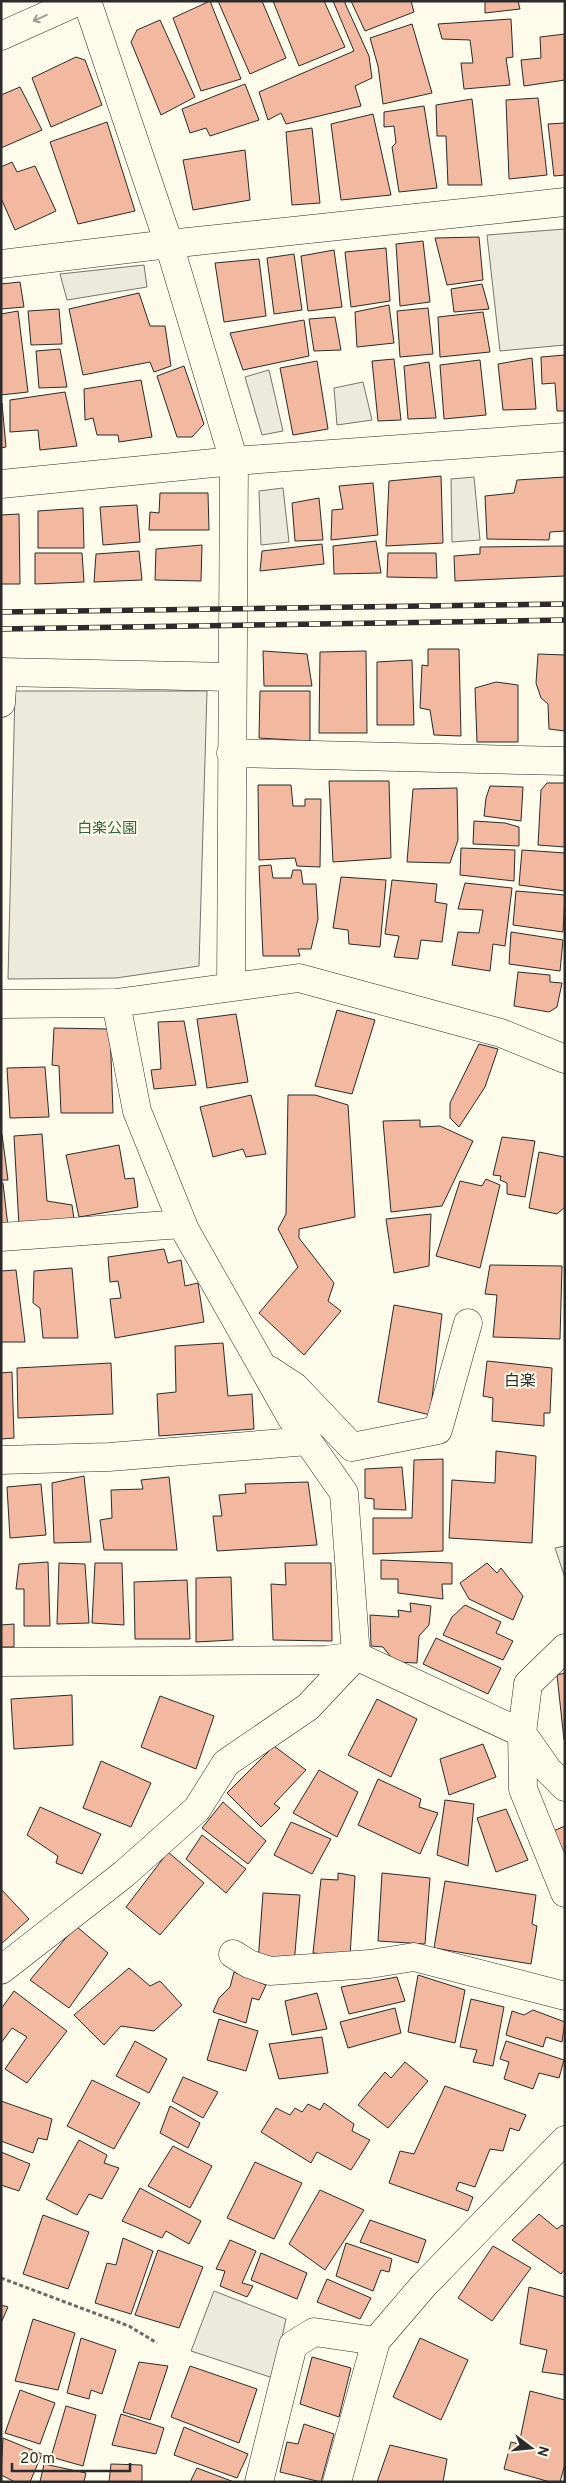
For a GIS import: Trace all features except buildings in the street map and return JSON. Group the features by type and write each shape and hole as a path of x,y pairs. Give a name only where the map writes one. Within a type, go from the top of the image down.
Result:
{"street":[{"path":"1,36 79,1"},
{"path":"87,1 169,244 234,461 231,987"},
{"path":"1,264 169,244 565,202"},
{"path":"1,484 234,461 565,437"},
{"path":"1,703 2,672 232,677"},
{"path":"232,753 565,761"},
{"path":"1,1004 116,1004 299,978 502,1033 565,1059"},
{"path":"1,1970 124,1874 196,1808 226,1764 308,1707 356,1656 344,1493 308,1441 262,1366 182,1224 137,1111 116,1004"},
{"path":"1,1237 182,1224"},
{"path":"262,1366 294,1386 352,1447 438,1430 468,1323"},
{"path":"1,1460 109,1457 308,1441"},
{"path":"565,1648 528,1684 522,1733 523,1789 565,1893"},
{"path":"1,1662 326,1660 356,1656 522,1733 548,1770 565,1787"},
{"path":"233,1954 249,1964 270,1971 370,1964 414,1956 565,1996"},
{"path":"337,2482 376,2341 424,2285 565,2140"},
{"path":"260,2482 293,2345 314,2332 376,2341"}],"path":[{"path":"1,2278 129,2326 157,2343"}],"green space":[{"name":"白楽公園","path":"15,691 207,691 199,966 116,978 8,979"}],"shaded area":[{"path":"565,229 565,345 500,351 487,235"},
{"path":"144,265 147,287 67,300 60,274"},
{"path":"269,370 283,431 262,435 245,377"},
{"path":"363,382 372,420 337,425 334,388"},
{"path":"474,477 480,540 452,542 451,479"},
{"path":"283,488 289,542 261,545 259,491"},
{"path":"565,1546 565,1578 555,1548"},
{"path":"214,2291 286,2319 273,2378 191,2351"}],"railway":[{"path":"1,612 565,604"},
{"path":"1,629 565,620"}],"district":[{"name":"白楽","path":"520,1382"}]}
